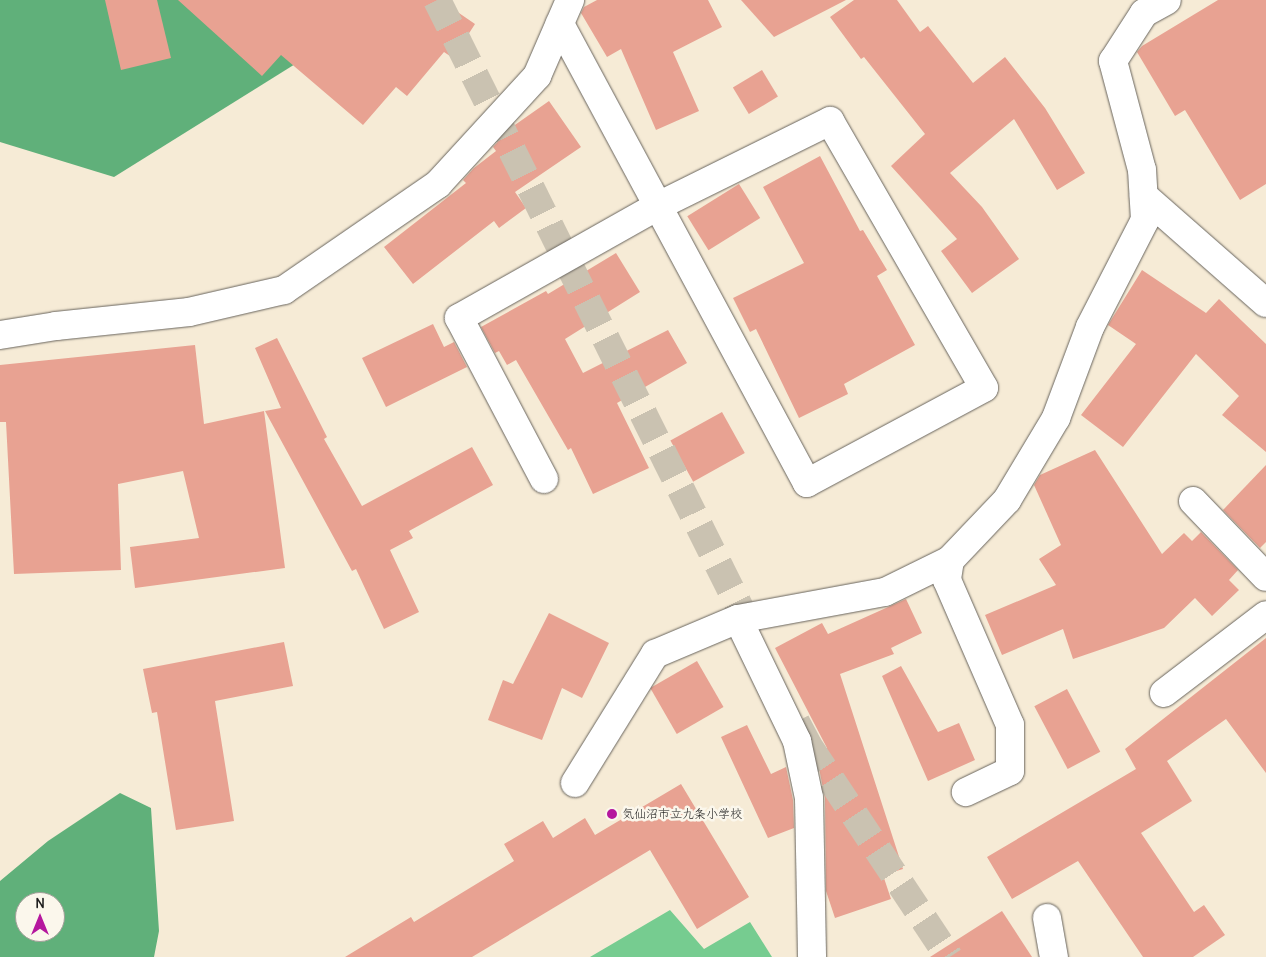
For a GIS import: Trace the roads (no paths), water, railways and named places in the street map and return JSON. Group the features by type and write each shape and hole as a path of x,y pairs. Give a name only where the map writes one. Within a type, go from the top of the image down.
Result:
{"street":[{"path":"575,784 655,654 738,619 885,592 950,560 1007,500 1056,418 1090,327 1145,220 1142,170 1113,61 1144,12 1167,0"},
{"path":"544,479 458,318 658,206 830,122 984,388 807,482 658,206 565,12"},
{"path":"0,335 56,326 189,312 284,290 438,184 537,76 565,12"},
{"path":"1144,196 1266,303"},
{"path":"1193,501 1266,577"},
{"path":"950,560 947,580 1010,724 1010,771 966,792"},
{"path":"1164,693 1266,615"},
{"path":"738,619 797,741 799,750 809,798 812,957"},
{"path":"1047,918 1054,957"}],"tunnel":[{"path":"437,0 755,638"},
{"path":"796,722 808,745 949,957"}],"place":[{"name":"気仙沼市立九条小学校","path":"612,814"}]}
